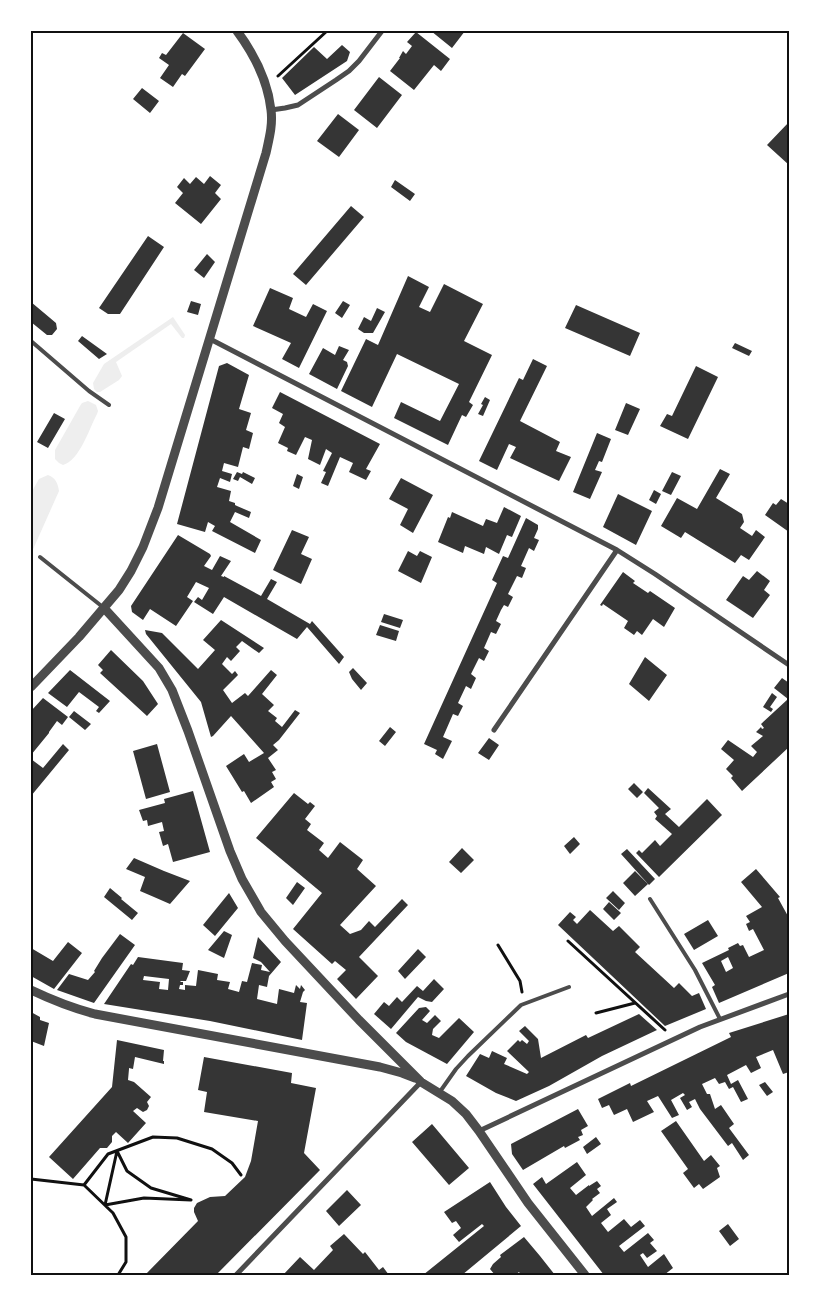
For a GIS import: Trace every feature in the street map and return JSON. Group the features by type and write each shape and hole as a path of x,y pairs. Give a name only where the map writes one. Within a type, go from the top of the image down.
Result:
{"street":[{"path":"31,687 104,608 126,580 149,534 158,508 266,154 271,131 271,110 266,86 257,64 237,31"},
{"path":"271,110 298,105 336,80 359,61 382,31"},
{"path":"210,339 617,550 789,665"},
{"path":"494,730 617,550"},
{"path":"104,608 159,668 172,690 230,851 242,879 261,912 345,1006 421,1082"},
{"path":"31,990 54,1001 95,1014 380,1067 413,1077 460,1108 479,1131 518,1189 585,1275"},
{"path":"479,1131 675,1038 789,994"},
{"path":"236,1275 421,1082"}],"lane":[{"path":"31,341 109,405"},
{"path":"40,557 104,608"},
{"path":"650,899 695,970 720,1020"},
{"path":"439,1093 468,1056 521,1005 568,987"}],"path":[{"path":"266,86 327,31"},
{"path":"568,941 675,1038"},
{"path":"498,946 520,981 523,994 521,1005"},
{"path":"596,1013 635,1003"},
{"path":"84,1185 108,1154 153,1136 177,1138 212,1149 232,1163 242,1175"},
{"path":"105,1205 144,1198 191,1200 151,1188 127,1171 117,1150"},
{"path":"105,1205 117,1150"},
{"path":"31,1179 84,1185 113,1213 126,1238 126,1262 118,1275"}],"shaded area":[{"path":"173,317 185,335 184,338 171,324 116,362 122,376 119,380 100,392 94,389 93,383 104,364"},
{"path":"88,401 96,405 97,414 79,451 69,462 63,465 55,459 55,450 82,403"},
{"path":"48,475 56,482 59,491 31,554 31,493 39,479"}],"building":[{"path":"431,31 465,31 452,48"},
{"path":"416,32 450,59 441,71 434,65 414,90 390,71 403,51 406,54 412,46 407,42"},
{"path":"183,33 205,49 185,76 182,74 173,87 160,78 169,65 159,58 162,53 166,55"},
{"path":"342,45 350,52 347,61 295,95 282,78 314,47 327,59"},
{"path":"379,77 402,95 377,128 354,110"},
{"path":"142,88 159,101 150,113 133,99"},
{"path":"338,114 359,130 339,157 317,141"},
{"path":"789,122 789,165 767,145"},
{"path":"210,176 221,185 215,193 221,199 201,224 175,203 183,193 177,187 184,178 190,184 196,177 204,184"},
{"path":"395,180 415,194 410,201 391,187"},
{"path":"351,206 364,217 306,285 293,274"},
{"path":"148,236 164,247 120,314 108,314 99,308"},
{"path":"207,254 215,262 204,278 194,270"},
{"path":"408,276 429,287 419,307 430,312 444,284 483,304 464,341 492,355 469,402 473,405 466,417 462,415 448,445 394,418 401,402 440,421 459,384 397,354 372,407 341,391 366,339 378,345"},
{"path":"270,288 293,298 289,309 306,317 313,304 327,311 299,368 282,359 291,343 253,326"},
{"path":"191,301 201,304 198,315 187,312"},
{"path":"343,301 350,305 342,318 335,313"},
{"path":"31,302 56,323 57,329 52,335 47,335 31,322"},
{"path":"576,305 640,333 630,356 565,328"},
{"path":"377,308 385,312 373,333 364,333 358,329 364,317 371,321"},
{"path":"82,336 107,354 99,359 78,341"},
{"path":"735,343 752,351 749,356 732,348"},
{"path":"339,346 349,350 343,360 347,362 348,366 337,389 309,374 323,348 335,355"},
{"path":"533,359 547,366 520,421 560,442 556,451 571,457 559,481 510,458 516,447 509,444 497,470 479,461 519,378 523,380"},
{"path":"227,363 249,375 239,409 251,413 246,430 253,433 249,449 243,447 238,467 224,463 222,471 232,474 230,482 220,478 217,487 231,491 229,501 251,512 249,518 235,512 230,522 261,540 255,553 212,531 215,526 208,522 205,532 177,524 219,366"},
{"path":"696,366 718,377 688,439 660,426 667,414 672,416"},
{"path":"280,392 380,444 366,469 371,471 366,480 349,472 353,463 340,457 328,486 321,483 326,472 323,471 332,453 326,449 320,465 308,459 312,440 305,437 296,455 287,451 288,448 278,443 285,427 279,423 283,414 272,408"},
{"path":"485,397 490,400 483,416 478,414"},
{"path":"626,403 640,409 628,435 615,430"},
{"path":"54,413 65,419 48,448 37,442"},
{"path":"597,433 611,439 602,462 599,461 595,470 602,472 590,499 573,492"},
{"path":"720,469 730,474 716,498 742,514 744,522 740,528 752,536 756,530 765,537 749,560 741,555 735,563 685,532 681,538 661,526 677,498 697,509"},
{"path":"237,472 242,474 243,472 255,478 252,484 240,477 238,481 233,479"},
{"path":"672,472 681,476 671,495 662,491"},
{"path":"297,474 303,477 299,489 293,486"},
{"path":"401,478 433,495 413,533 400,525 408,509 389,499"},
{"path":"654,490 661,494 656,504 649,500"},
{"path":"618,494 652,511 636,545 603,527"},
{"path":"781,499 789,504 789,532 765,515 773,503 776,505"},
{"path":"504,507 521,516 512,537 507,535 499,554 486,547 484,554 465,546 463,553 438,542 448,517 450,518 452,512 483,526 486,519 497,523"},
{"path":"526,518 538,525 534,538 539,540 534,551 529,548 521,566 526,568 522,578 517,576 508,594 513,597 508,607 504,605 501,610 496,621 501,624 496,634 491,632 484,648 489,651 484,661 479,658 471,674 476,678 471,689 466,686 458,703 463,706 458,716 453,714 443,737 452,741 443,759 435,754 437,750 424,744 497,583 492,580 503,556 508,558"},
{"path":"292,530 309,537 301,554 312,559 301,584 273,570"},
{"path":"178,535 210,554 211,556 204,566 212,570 220,556 231,561 221,576 261,596 271,579 277,582 267,599 310,624 312,621 344,657 339,664 307,627 297,639 224,597 213,614 194,602 198,597 202,600 209,588 196,582 187,597 193,601 176,626 150,609 143,620 132,612 131,606"},
{"path":"408,551 417,556 420,551 432,557 421,583 398,571"},
{"path":"757,571 770,581 764,590 770,595 753,618 726,600 743,576 749,580"},
{"path":"623,572 635,581 633,583 648,593 650,591 675,608 664,627 653,619 642,635 637,631 634,635 624,628 628,621 603,604 602,606 600,605"},
{"path":"384,614 403,620 400,628 381,622"},
{"path":"221,620 264,648 259,653 242,641 236,647 240,651 231,661 227,657 222,664 232,674 235,671 238,675 223,690 232,703 245,693 248,696 271,670 277,675 262,694 274,705 268,711 277,718 275,721 282,727 295,710 300,713 273,745 278,750 268,758 276,770 272,772 276,779 271,782 274,787 251,803 226,766 244,754 249,762 264,753 231,716 211,737 201,702 146,634 145,630 162,633 198,669 215,650 203,640"},
{"path":"380,625 399,631 396,641 376,635"},
{"path":"111,650 143,681 158,704 147,716 100,673 103,670 98,665"},
{"path":"645,657 667,675 649,701 629,684"},
{"path":"353,668 367,683 361,690 349,672"},
{"path":"70,670 110,701 99,713 96,711 99,707 79,692 67,707 48,693"},
{"path":"782,678 789,683 789,747 742,791 731,778 733,776 726,769 734,760 721,749 728,740 753,757 757,752 751,746 763,736 756,732 761,727 762,729 764,728 761,724 788,699 774,688"},
{"path":"772,693 777,697 770,707 773,709 771,712 763,707"},
{"path":"43,698 68,717 62,725 57,721 31,755 31,711"},
{"path":"74,711 91,724 85,730 69,717"},
{"path":"390,727 396,732 385,746 379,741"},
{"path":"489,738 499,745 489,760 478,753"},
{"path":"63,744 69,750 31,796 31,759 43,768"},
{"path":"157,744 170,792 146,799 133,751"},
{"path":"634,783 643,792 637,798 628,789"},
{"path":"648,788 671,809 665,814 679,827 707,799 722,815 659,877 636,853 639,850 642,853 655,840 660,846 672,834 655,819 657,816 654,812 659,808 644,793"},
{"path":"193,791 210,852 173,862 168,844 163,846 159,832 164,831 162,822 148,826 147,820 143,821 139,810 165,803 164,799"},
{"path":"294,793 308,804 310,802 315,806 305,819 311,824 307,830 324,843 319,850 328,858 340,842 363,860 357,869 376,886 340,925 350,934 361,930 369,921 375,927 402,899 408,905 359,957 378,976 356,999 337,979 346,970 335,961 332,964 293,929 322,893 256,838"},
{"path":"574,837 580,844 570,854 564,846"},
{"path":"462,848 474,860 461,873 449,862"},
{"path":"627,849 655,879 649,885 621,854"},
{"path":"134,858 190,881 170,904 140,891 145,877 126,869"},
{"path":"756,869 780,897 778,898 789,918 789,973 719,1003 712,987 715,985 702,963 729,950 728,948 738,943 740,946 743,945 749,957 764,950 753,929 749,931 746,924 750,922 746,916 762,907 741,882","holes":["728,957 733,968 726,972 721,961"]},
{"path":"635,871 648,884 635,896 623,883"},
{"path":"297,882 305,888 293,905 286,898"},
{"path":"110,888 138,913 132,920 104,897"},
{"path":"613,891 625,903 619,910 606,898"},
{"path":"229,893 238,908 215,936 203,925"},
{"path":"609,902 621,913 614,920 603,909"},
{"path":"590,910 613,931 619,926 640,947 635,952 674,988 679,983 692,996 699,993 706,1009 665,1026 558,925 570,912 576,917 573,920 577,924"},
{"path":"708,920 718,936 694,950 684,934"},
{"path":"224,931 232,935 224,958 208,950"},
{"path":"120,934 135,945 94,1003 57,990 69,974 88,980"},
{"path":"258,937 281,962 269,976 267,987 259,985 257,999 277,1004 279,989 294,993 296,985 300,989 301,985 305,990 300,1002 307,1003 302,1040 210,1021 104,1004 131,964 133,965 138,957 183,963 182,970 190,971 186,981 180,982 183,982 183,985 180,985 179,989 185,990 185,985 196,986 198,970 218,974 217,980 230,982 228,989 239,992 242,981 247,982 252,963 262,965 261,970 270,972 261,962 253,958","holes":["144,976 169,979 168,990 159,989 160,982 143,980"]},
{"path":"68,942 82,953 54,989 31,976 31,948 53,961"},
{"path":"418,949 426,957 405,979 398,971"},
{"path":"434,979 444,989 432,1002 418,997 391,1029 374,1014 384,1002 389,1006 397,997 402,1002 417,986 423,991"},
{"path":"426,1007 430,1011 422,1020 427,1023 435,1015 441,1021 433,1029 432,1035 439,1038 459,1018 474,1032 447,1064 406,1042 396,1033 419,1008"},
{"path":"31,1012 40,1017 40,1020 49,1023 44,1046 31,1041"},
{"path":"639,1014 657,1030 602,1056 549,1086 516,1101 496,1093 466,1076 480,1054 489,1058 492,1051 507,1058 504,1064 527,1074 529,1072 507,1051 518,1040 520,1042 522,1040 527,1044 529,1041 519,1031 525,1026 538,1039 541,1058 586,1035 588,1038"},
{"path":"789,1014 789,1072 783,1074 773,1050 756,1057 761,1068 751,1073 746,1065 727,1075 731,1084 738,1080 748,1099 741,1102 733,1087 729,1089 725,1082 719,1084 715,1078 702,1084 707,1094 710,1094 715,1109 721,1105 734,1124 729,1128 749,1155 743,1160 732,1143 728,1146 700,1109 695,1099 689,1102 692,1107 687,1110 680,1098 685,1095 683,1093 671,1100 679,1115 672,1118 658,1096 647,1101 654,1112 633,1122 627,1109 614,1115 609,1105 602,1108 598,1099 630,1083 631,1086 731,1037 729,1033"},
{"path":"117,1040 164,1050 164,1064 135,1057 133,1069 129,1068 128,1080 134,1082 151,1097 147,1102 149,1106 147,1110 143,1112 137,1108 133,1111 146,1123 128,1143 116,1132 112,1136 112,1142 107,1148 100,1148 73,1179 49,1157 112,1087"},
{"path":"204,1057 292,1073 291,1083 316,1088 304,1153 320,1170 216,1275 145,1275 198,1221 194,1212 197,1203 210,1197 225,1196 245,1177 251,1161 258,1121 204,1112 207,1092 198,1090"},
{"path":"765,1082 773,1092 767,1096 759,1085"},
{"path":"578,1109 588,1126 581,1130 583,1135 578,1137 580,1140 565,1148 564,1146 523,1170 512,1154 511,1144"},
{"path":"676,1121 704,1161 711,1155 720,1166 717,1168 720,1177 703,1189 699,1184 694,1188 683,1173 688,1169 661,1131"},
{"path":"432,1124 469,1168 449,1185 412,1142"},
{"path":"596,1137 601,1144 587,1154 583,1147"},
{"path":"577,1162 586,1175 570,1188 576,1195 597,1181 601,1186 597,1189 600,1193 586,1207 592,1216 614,1198 617,1202 607,1209 611,1215 601,1223 608,1232 624,1219 631,1227 640,1220 645,1226 619,1246 624,1252 648,1233 654,1240 650,1243 657,1251 647,1258 643,1253 640,1255 648,1267 664,1254 673,1268 664,1275 604,1275 533,1184 542,1177 546,1184"},
{"path":"490,1182 521,1226 462,1275 423,1275 484,1226 482,1224 459,1242 453,1235 461,1228 456,1221 452,1223 444,1212"},
{"path":"347,1190 361,1205 339,1226 326,1211"},
{"path":"728,1224 739,1239 730,1246 719,1231"},
{"path":"344,1234 363,1254 365,1252 379,1270 383,1267 389,1275 283,1275 300,1257 314,1270 333,1250 330,1246"},
{"path":"524,1237 555,1275 521,1275 519,1272 515,1275 495,1275 490,1269 501,1257 500,1255"}]}
